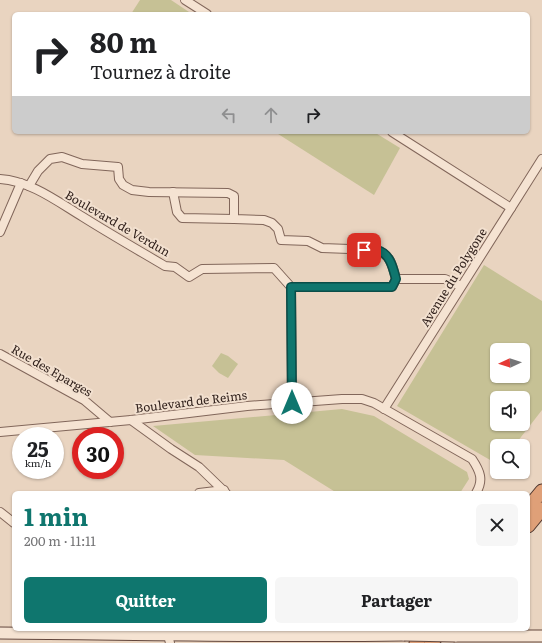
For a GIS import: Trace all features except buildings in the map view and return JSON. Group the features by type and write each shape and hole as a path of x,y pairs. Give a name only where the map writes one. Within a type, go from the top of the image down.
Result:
{"highway":[{"path":"530,506 542,491"},
{"path":"530,524 542,509"},
{"path":"416,643 425,631"},
{"path":"432,643 441,631"}],"main road":[{"path":"0,633 136,631 169,639 291,633 396,633 455,636 542,636"}],"street":[{"path":"185,0 204,12"},
{"path":"395,134 511,208"},
{"path":"0,232 25,184 50,159 62,157 82,164 118,167 119,179 123,185 132,190 149,192 228,193 234,196 234,218"},
{"name":"Avenue du Polygone","path":"384,409 542,159"},
{"name":"Boulevard de Verdun","path":"0,179 25,184 43,193 160,264 175,268 189,277 202,269 274,268 291,287"},
{"path":"173,192 177,212 182,218 234,218 264,220 278,229 281,240 308,241 322,248 377,250 385,253 390,261 396,279 392,287 291,287 292,403"},
{"path":"396,279 445,279 461,286"},
{"name":"Rue des Eparges","path":"0,354 84,400 110,422"},
{"name":"Boulevard de Reims","path":"0,432 131,420 246,406 342,399 362,400 374,403 472,460 479,469 481,478 477,491"},
{"path":"131,420 199,467 224,491"},
{"path":"1,514 12,512"},
{"path":"1,514 12,522"}],"shaded area":[{"path":"140,0 171,0 189,12 132,12"},
{"path":"278,134 377,134 400,148 374,195"},
{"path":"484,265 542,301 542,410 530,425 530,391 490,391 490,431 526,431 519,439 490,439 490,460 397,406"},
{"path":"221,353 228,356 238,364 228,378 219,373 212,366"},
{"path":"342,409 374,416 467,472 469,479 461,491 334,491 284,460 195,455 153,426"}],"route":[{"path":"292,403 291,287 392,287 396,279 390,261 385,253 377,250 364,250"}]}
